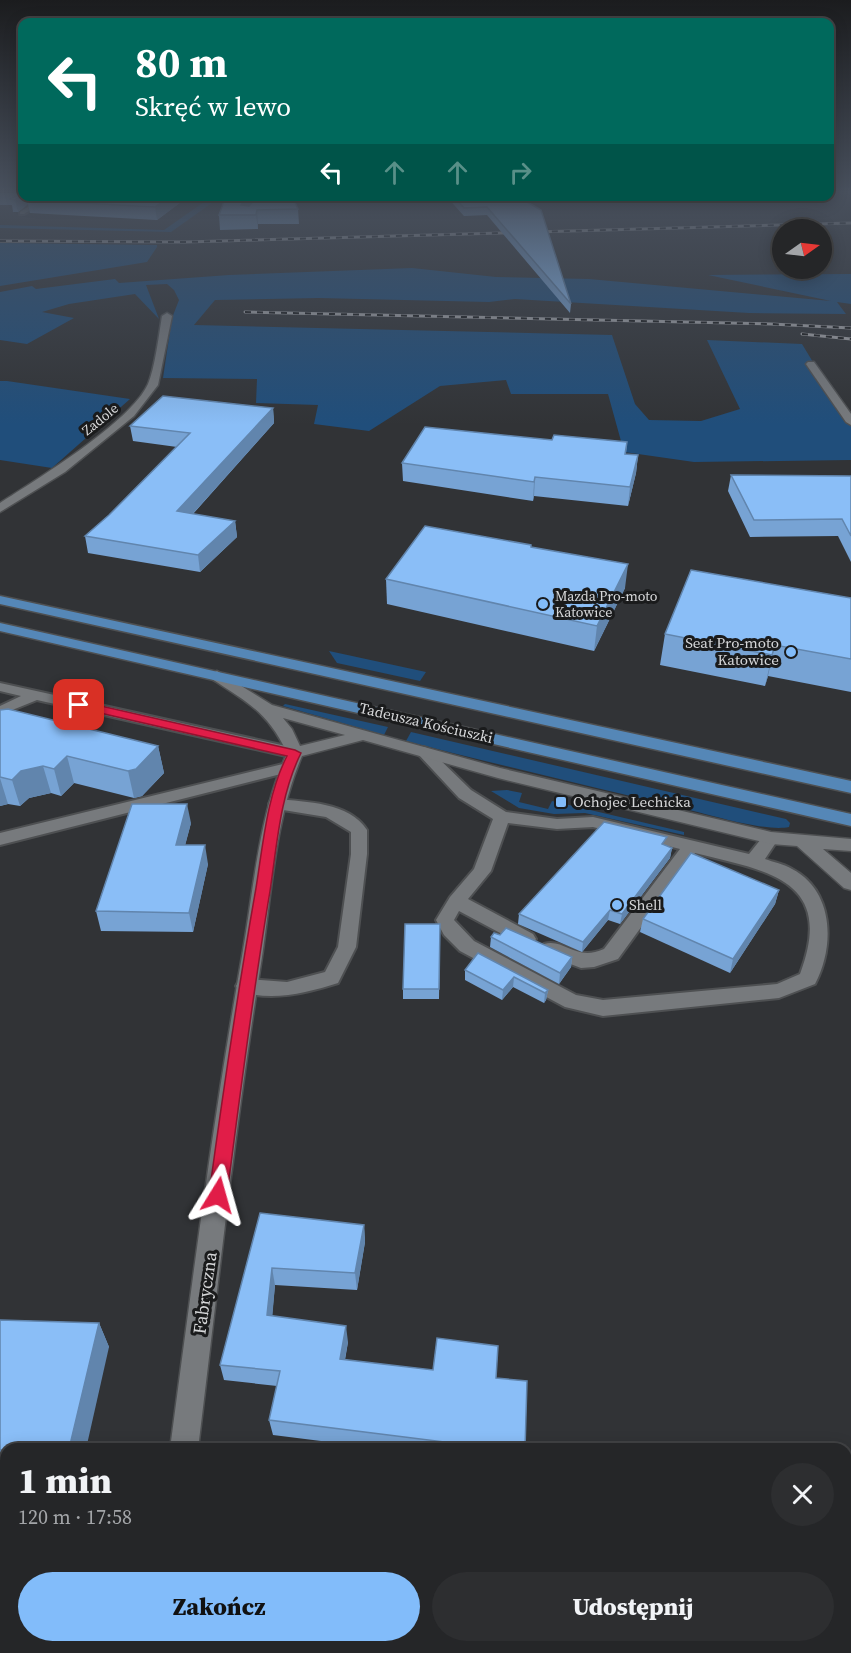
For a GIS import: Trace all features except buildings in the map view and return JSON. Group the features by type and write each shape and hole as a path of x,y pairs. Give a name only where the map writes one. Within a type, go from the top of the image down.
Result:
{"main road":[{"name":"Tadeusza Kościuszki","path":"0,600 851,787"},
{"name":"Tadeusza Kościuszki","path":"0,627 851,820"}],"street":[{"name":"Zadole","path":"0,508 61,470 130,414 153,385 167,316"},
{"path":"811,364 851,422"},
{"path":"217,676 266,708 285,729 291,761 363,735"},
{"path":"266,708 498,773 771,838 851,845"},
{"name":"Fabryczna","path":"185,1443 246,987 277,804 291,761"},
{"path":"803,842 851,883"}],"lane":[{"path":"0,687 291,761"},
{"path":"0,711 36,695"},
{"path":"424,752 465,794 502,817 557,824 593,822 752,861 786,873 806,889 817,911 819,949 808,979 779,992 603,1008 572,1002 467,946 450,930 445,920 456,901 482,871 502,817"},
{"path":"0,839 291,761"},
{"path":"246,987 287,989 331,978 347,947 359,854 359,831 348,818 320,809 277,804"},
{"path":"752,861 771,838"},
{"path":"456,901 519,935 578,961 598,961 611,954 690,847"}],"shaded area":[{"path":"0,270 97,270 0,286"},
{"path":"356,270 432,270 496,277 589,279 831,301 708,275 772,275 772,279 832,279 832,274 851,274 851,304 837,302 846,314 749,313 515,299 489,302 319,298 215,300 194,325 612,335 635,404 649,420 701,421 740,409 707,340 802,344 851,425 851,460 694,462 624,452 608,394 511,394 506,380 440,386 369,431 314,424 318,405 256,403 257,379 163,378 172,318 179,300 174,290 167,284 146,285 159,319 135,294 69,304 42,312 74,318 27,344 0,340 0,292 32,286 36,289 115,279 119,283 229,275"},
{"path":"0,381 130,399 52,468 0,460"},
{"path":"329,651 426,672 420,681 337,663"},
{"path":"285,704 388,727 384,735 283,706"},
{"path":"411,732 786,819 790,823 789,827 779,828 723,819 406,741"},
{"path":"507,790 522,793 519,802 548,809 552,801 684,832 684,835 585,813 554,814 519,808 491,791"}],"railway":[{"path":"245,312 771,324 851,328"},
{"path":"802,334 851,339"}],"place":[{"name":"Mazda Pro-moto Katowice","path":"543,604"},
{"name":"Seat Pro-moto Katowice","path":"791,652"},
{"name":"Ochojec Lechicka","path":"561,802"},
{"name":"Shell","path":"617,905"}],"route":[{"path":"79,705 295,753 287,768 277,804 246,987 218,1195"}]}
